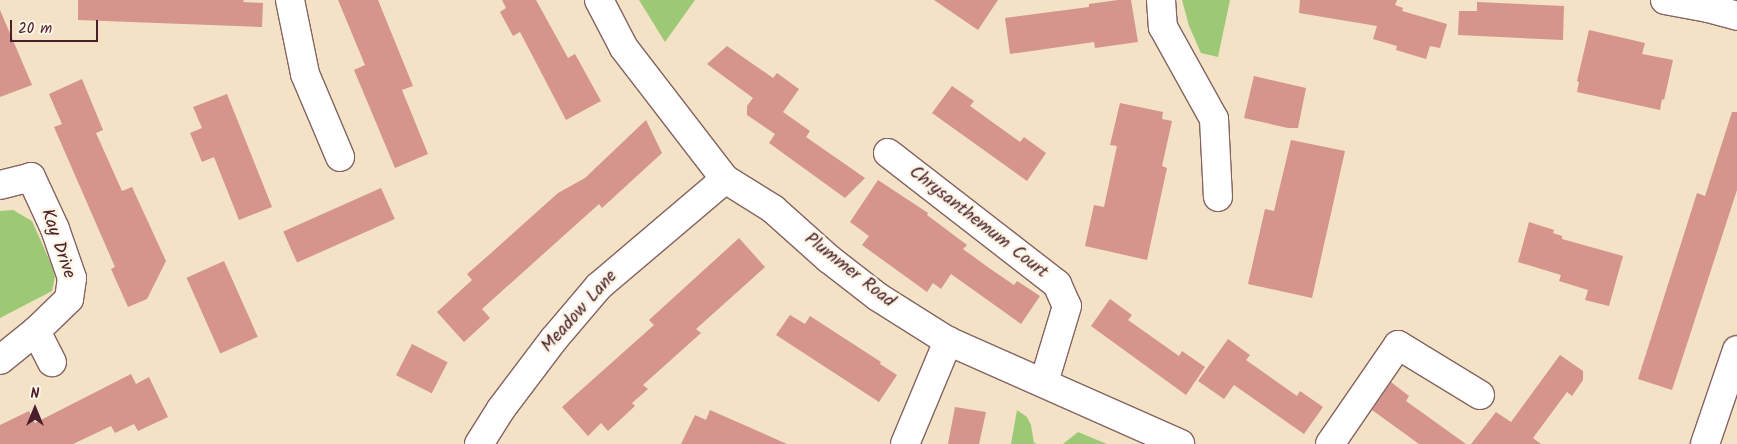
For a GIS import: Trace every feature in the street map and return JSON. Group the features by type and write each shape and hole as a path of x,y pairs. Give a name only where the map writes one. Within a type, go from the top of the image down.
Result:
{"street":[{"path":"290,0 305,74 340,157"},
{"name":"Plummer Road","path":"599,0 624,48 725,179 773,209 829,259 878,297 948,341 1044,382 1126,422 1180,444"},
{"path":"1161,0 1163,27 1214,119 1218,198"},
{"path":"1665,0 1708,8 1737,16"},
{"name":"Chrysanthemum Court","path":"888,153 1057,284 1067,306 1044,382"},
{"name":"Kay Drive","path":"0,185 30,177 55,229 72,278 70,299 36,331"},
{"name":"Meadow Lane","path":"479,444 501,409 554,339 598,286 725,179"},
{"path":"0,360 36,331 52,362"},
{"path":"905,444 948,341"},
{"path":"1330,444 1398,344 1480,395"},
{"path":"1705,444 1737,350"}],"green space":[{"path":"639,0 695,0 665,42"},
{"path":"1182,0 1230,0 1218,57 1201,53 1189,26"},
{"path":"13,210 32,221 55,277 52,291 0,318 0,211"},
{"path":"1017,410 1027,417 1031,425 1034,443 1037,444 1011,444"},
{"path":"1078,432 1107,444 1063,444"}],"building":[{"path":"78,0 244,0 243,2 263,3 262,27 78,20"},
{"path":"338,0 378,0 413,86 402,90 428,154 395,168 354,70 365,65"},
{"path":"502,0 536,0 568,58 575,54 601,101 566,120 520,32 513,36 500,12 506,8"},
{"path":"934,0 998,0 978,30"},
{"path":"1131,0 1138,42 1095,48 1094,42 1010,54 1005,18 1089,7 1089,4"},
{"path":"1300,0 1397,0 1395,5 1403,8 1402,11 1447,24 1440,48 1430,46 1426,59 1396,50 1397,46 1373,39 1377,26 1299,13"},
{"path":"1477,2 1564,6 1563,40 1458,35 1459,11 1477,11"},
{"path":"0,10 32,85 0,97"},
{"path":"1589,30 1645,43 1642,54 1673,60 1660,110 1577,92 1579,82 1577,81"},
{"path":"727,46 773,78 777,73 799,89 783,112 810,131 806,137 865,178 845,198 769,143 775,134 747,115 747,106 753,98 707,64"},
{"path":"1254,76 1306,88 1298,128 1288,128 1244,118"},
{"path":"82,79 103,130 96,133 122,191 132,187 166,261 147,299 128,307 111,269 115,267 54,127 62,124 49,94"},
{"path":"952,86 974,101 970,106 1020,142 1024,137 1046,153 1027,181 932,113"},
{"path":"227,94 272,207 239,220 214,157 202,162 190,133 202,128 193,107"},
{"path":"1120,103 1163,112 1162,119 1172,121 1162,166 1167,168 1147,260 1085,246 1094,205 1104,207 1117,146 1110,145"},
{"path":"1732,112 1737,112 1737,190 1672,390 1638,379 1697,193 1705,196"},
{"path":"646,120 662,153 602,208 599,204 482,309 490,318 464,342 437,312 472,280 467,274 558,193 585,178"},
{"path":"1291,140 1345,151 1312,298 1248,284 1265,209 1274,211"},
{"path":"878,180 928,213 927,215 967,245 963,249 989,268 1014,285 1017,281 1040,296 1021,324 951,274 941,289 933,283 927,292 862,245 869,236 850,222"},
{"path":"381,188 395,219 297,263 283,232"},
{"path":"1529,222 1554,230 1553,233 1562,236 1562,239 1623,256 1609,306 1585,300 1588,290 1559,281 1561,275 1518,262"},
{"path":"739,238 765,267 696,329 701,333 643,385 648,389 632,403 635,406 608,431 601,423 588,436 562,407 654,325 649,320"},
{"path":"224,261 258,337 220,354 187,278"},
{"path":"1110,299 1132,315 1128,320 1179,356 1182,351 1205,367 1186,395 1091,326"},
{"path":"790,315 805,324 810,316 881,362 880,364 897,375 879,402 776,335"},
{"path":"1228,339 1250,355 1246,360 1297,396 1300,391 1323,407 1304,434 1234,385 1224,399 1198,381"},
{"path":"412,344 448,362 432,393 396,375"},
{"path":"1560,355 1583,371 1583,380 1572,396 1567,392 1533,438 1541,444 1471,444 1496,412 1511,422"},
{"path":"131,374 136,384 149,377 168,417 138,431 134,424 115,433 111,426 73,444 0,444 0,425 29,411 35,423"},
{"path":"1391,382 1409,396 1406,401 1466,444 1419,444 1372,410"},
{"path":"955,407 986,412 979,444 948,444"},
{"path":"710,410 787,444 681,444 695,415 706,420"}]}
